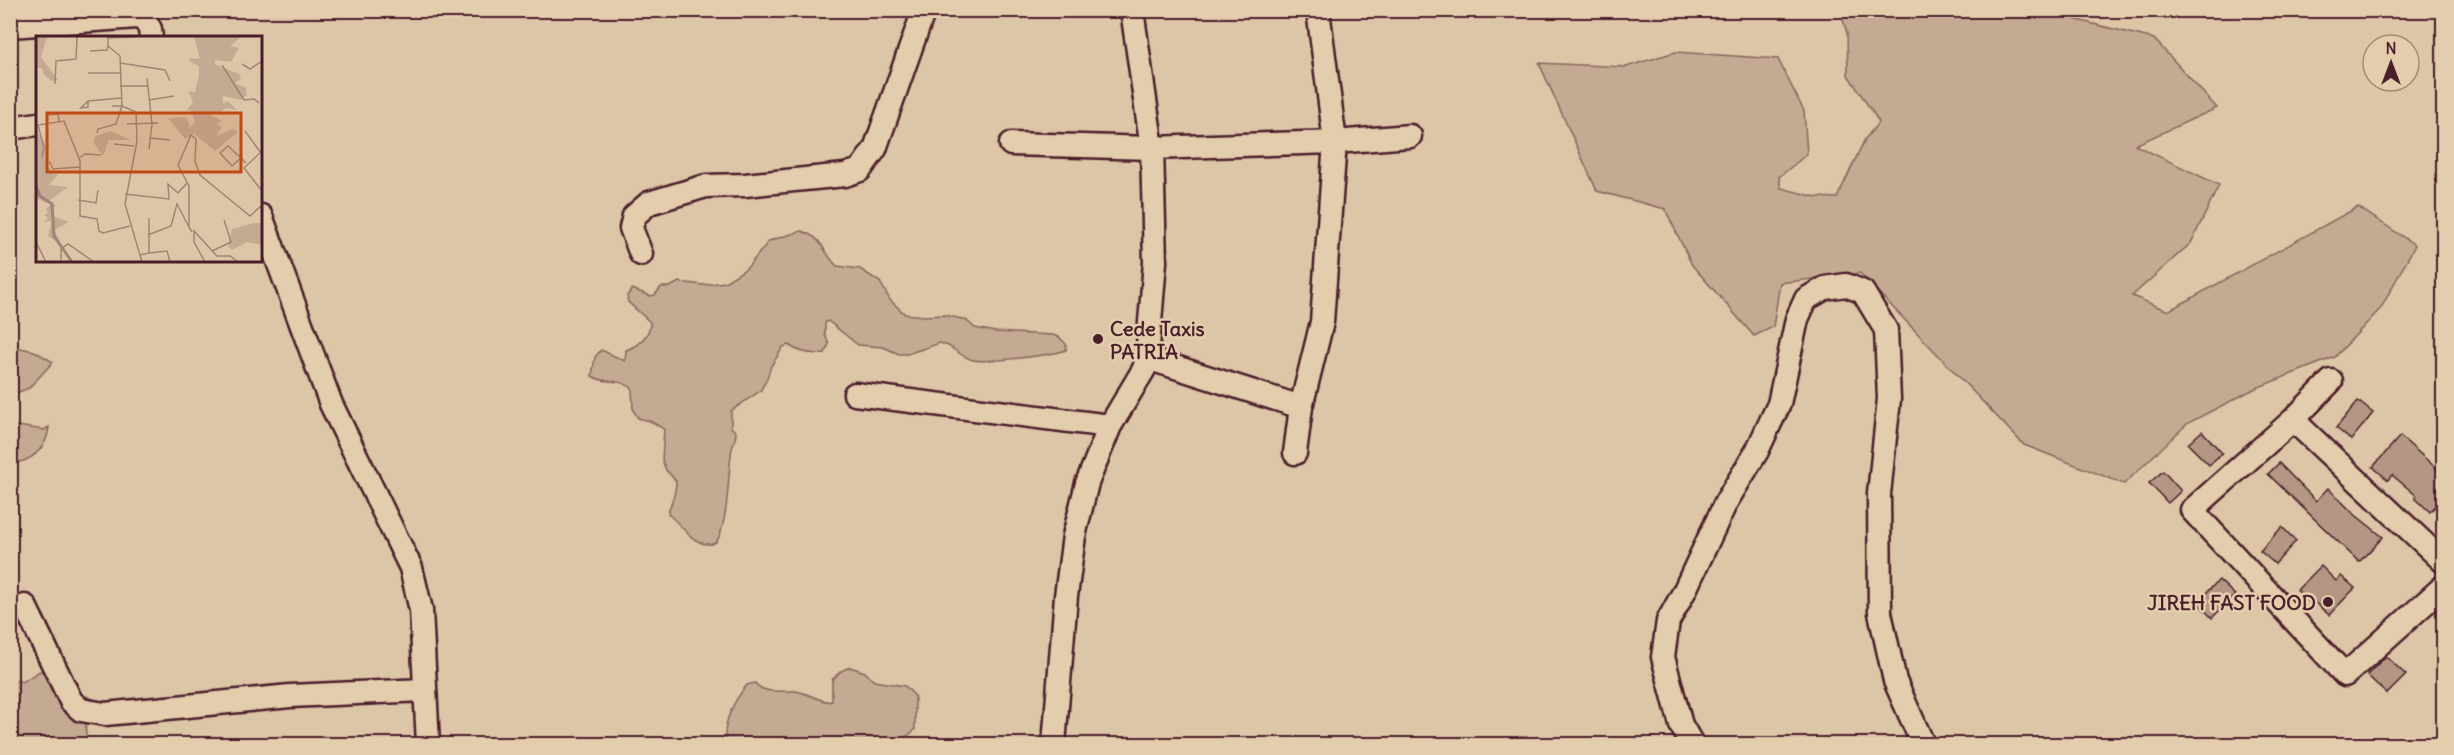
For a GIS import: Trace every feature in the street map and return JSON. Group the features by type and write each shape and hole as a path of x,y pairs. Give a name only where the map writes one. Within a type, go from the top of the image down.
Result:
{"street":[{"path":"641,254 631,228 634,216 649,203 706,186 746,185 845,175 860,170 875,149 924,10"},
{"path":"1054,744 1066,596 1074,536 1087,483 1110,426 1144,369 1147,358 1155,262 1152,148 1132,10"},
{"path":"1295,453 1301,406 1322,322 1335,142 1317,10"},
{"path":"10,26 137,17 145,20 151,36"},
{"path":"10,128 36,124"},
{"path":"1011,144 1152,148 1335,142 1410,136"},
{"path":"262,219 331,404 411,568 421,610 428,744"},
{"path":"1692,744 1682,725 1663,657 1668,621 1726,502 1757,451 1779,404 1797,319 1806,299 1825,288 1846,285 1863,292 1886,330 1889,399 1879,494 1880,613 1895,681 1923,744"},
{"path":"1147,358 1301,406"},
{"path":"2331,381 2293,420 2192,510 2345,675 2444,586"},
{"path":"855,394 1110,426"},
{"path":"2293,420 2444,562"},
{"path":"26,606 71,701 81,710 105,714 290,696 424,690"}],"shaded area":[{"path":"1840,11 2041,11 2154,39 2217,108 2135,145 2219,185 2191,243 2132,296 2168,311 2358,207 2415,245 2381,308 2335,357 2254,389 2188,423 2124,484 2024,445 1860,273 1780,283 1773,327 1754,336 1692,265 1665,209 1597,191 1539,63 1626,67 1675,52 1778,59 1804,111 1807,154 1779,177 1781,188 1816,197 1837,198 1865,139 1879,122 1848,75 1847,33"},
{"path":"801,231 814,237 837,266 860,269 880,282 890,300 905,314 945,315 966,320 975,328 996,332 1053,335 1066,344 1066,350 1034,356 980,361 968,358 940,343 907,354 899,354 883,347 858,345 828,321 825,323 825,335 829,344 825,353 815,354 788,345 783,347 771,366 760,391 731,411 731,427 736,432 731,452 724,519 716,542 702,543 691,537 668,514 676,481 666,470 662,460 664,429 650,421 638,418 633,410 632,388 592,376 595,357 601,350 625,361 626,350 635,346 646,336 650,322 628,302 627,296 632,289 650,296 655,295 661,287 670,287 679,282 703,285 725,282 747,268 769,241"},
{"path":"11,346 34,351 53,362 29,388 11,395"},
{"path":"11,425 44,430 49,427 48,435 37,453 25,460 11,463"},
{"path":"850,667 865,672 874,681 905,686 915,696 915,730 897,744 727,744 725,729 727,721 747,685 755,683 768,691 796,691 824,701 832,701 832,680 841,671"},
{"path":"40,671 48,671 73,690 95,700 86,728 88,744 11,744 10,678 22,682"}],"building":[{"path":"2358,401 2373,413 2351,440 2336,428"},
{"path":"2202,431 2222,453 2209,465 2188,444"},
{"path":"2400,436 2444,475 2444,497 2430,512 2415,498 2417,496 2392,475 2388,480 2373,467"},
{"path":"2279,463 2316,501 2328,488 2353,513 2383,537 2359,562 2268,474"},
{"path":"2163,471 2181,491 2168,503 2149,483"},
{"path":"2282,527 2296,541 2275,564 2260,551"},
{"path":"2321,566 2336,581 2341,576 2355,588 2329,615 2313,601 2311,604 2297,590"},
{"path":"2219,580 2235,595 2212,618 2197,602"},
{"path":"2386,656 2406,675 2387,694 2367,675"}],"place":[{"name":"Cede Taxis PATRIA","path":"1098,339"},
{"name":"JIREH FAST FOOD","path":"2328,602"}]}
